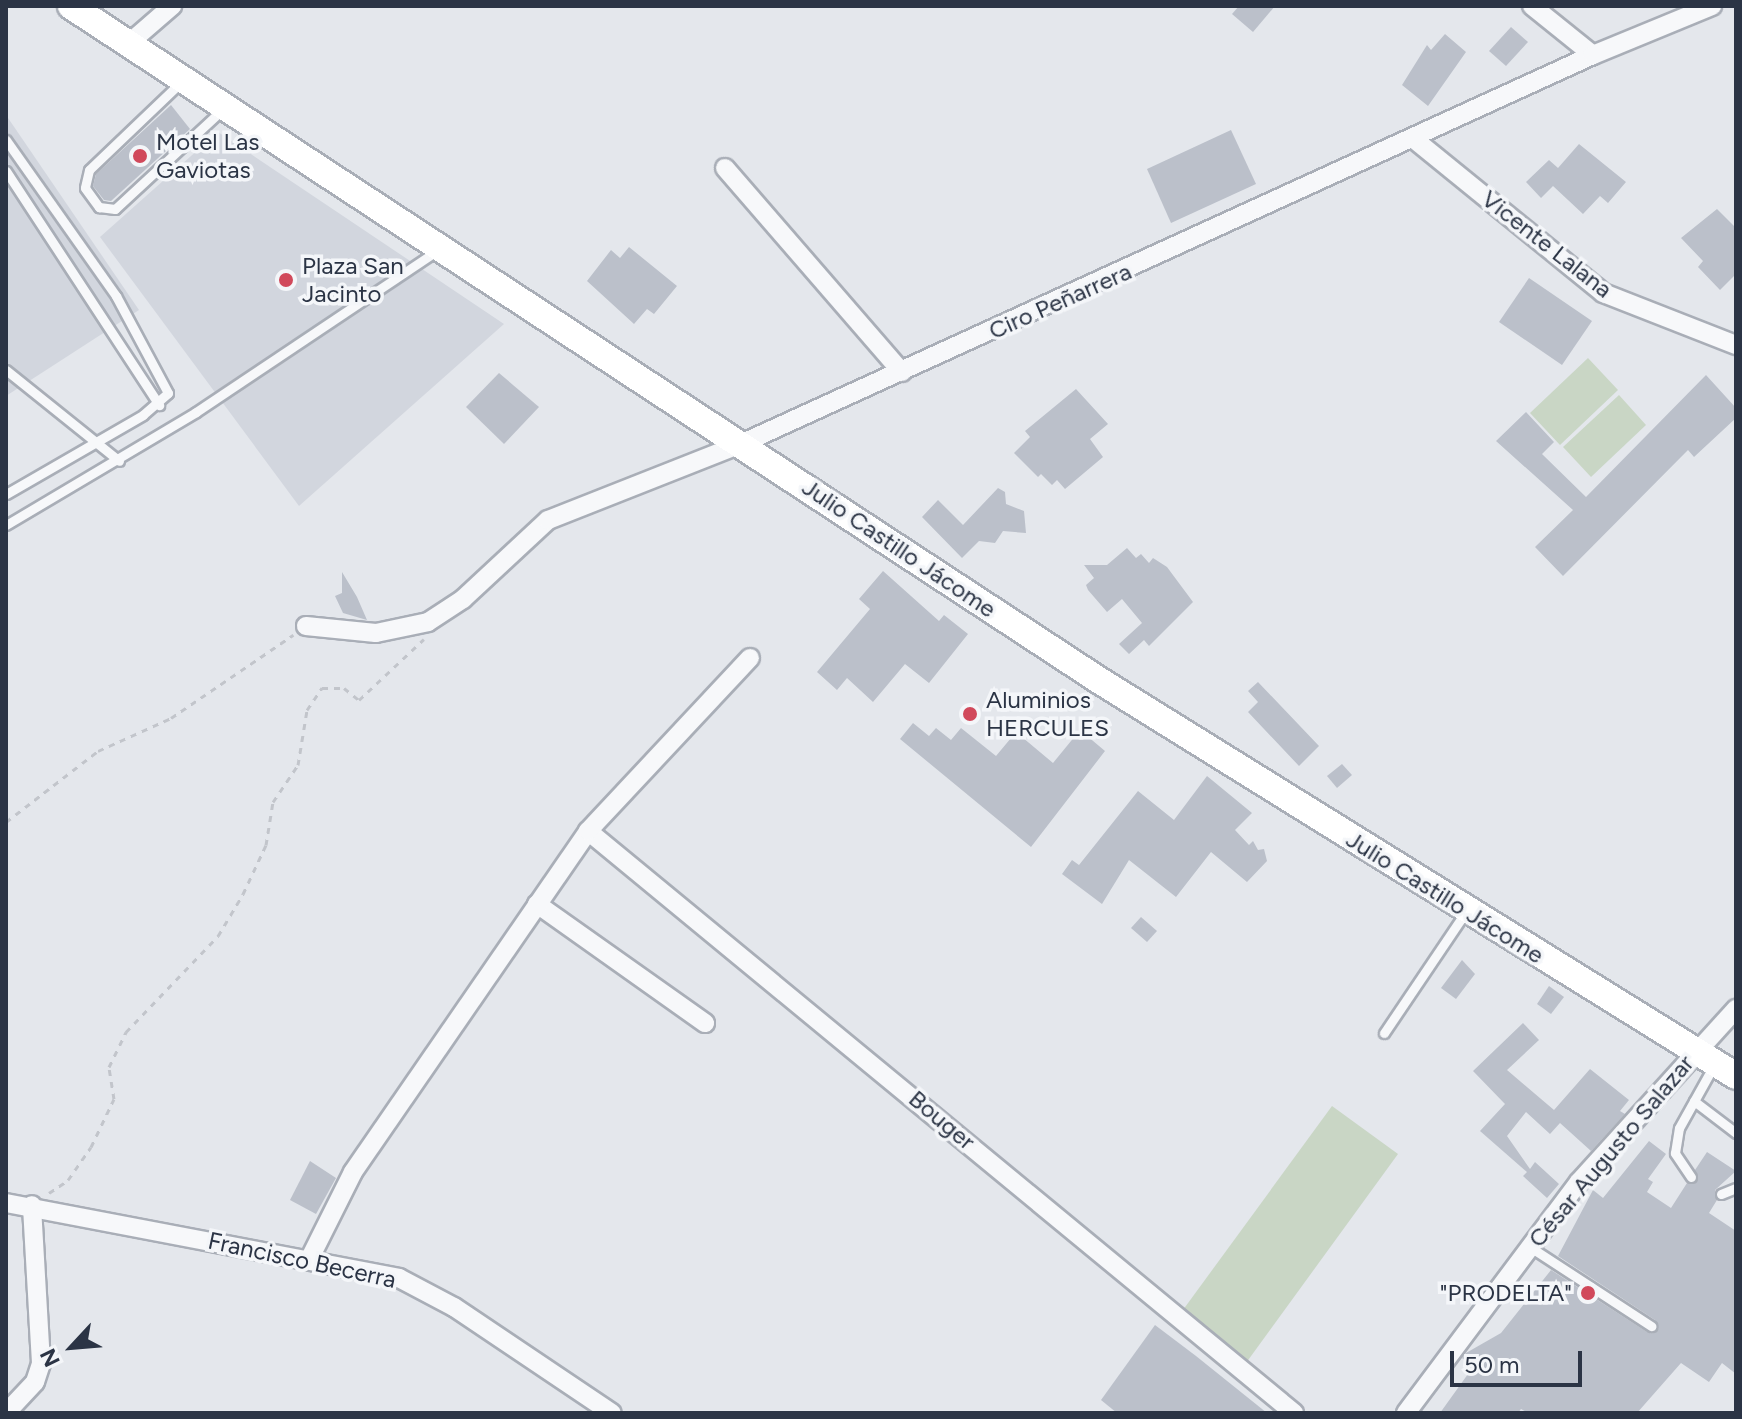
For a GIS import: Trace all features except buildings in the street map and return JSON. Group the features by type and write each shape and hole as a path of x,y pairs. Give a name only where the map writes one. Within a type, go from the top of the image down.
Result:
{"main road":[{"name":"Julio Castillo Jácome","path":"71,6 224,109 743,443 1097,679 1715,1064"}],"street":[{"path":"127,45 172,6"},
{"path":"1532,6 1593,55"},
{"name":"Ciro Peñarrera","path":"428,622 463,599 548,520 743,443 1415,140 1593,55 1712,6"},
{"name":"Vicente Lalana","path":"1415,140 1603,293 1736,345"},
{"path":"725,168 902,372"},
{"path":"306,626 364,633 428,622"},
{"path":"309,1260 353,1172 588,831 750,658"},
{"name":"Bouger","path":"588,831 1294,1413"},
{"path":"537,904 705,1023"},
{"name":"César Augusto Salazar","path":"1406,1413 1579,1182 1715,1064 1736,1009"},
{"name":"Francisco Becerra","path":"6,1203 32,1205 399,1278 454,1307 612,1413"},
{"path":"6,1413 35,1382 41,1363 32,1205"}],"lane":[{"path":"183,80 89,170 85,188 99,207 115,209 224,109"},
{"path":"6,140 126,311 168,388 159,405 6,494"},
{"path":"6,171 159,405"},
{"path":"6,525 119,461 440,248"},
{"path":"6,370 119,461"},
{"path":"1384,1033 1467,910"},
{"path":"1691,1177 1675,1153 1679,1128 1715,1064"},
{"path":"1694,1101 1736,1133"},
{"path":"1721,1194 1736,1188"},
{"path":"1530,1247 1651,1326"}],"path":[{"path":"32,1205 68,1180 91,1147 114,1099 109,1067 126,1032 218,936 243,894 266,845 273,802 298,765 307,710 322,688 344,688 359,700 423,644 428,622"},
{"path":"6,822 98,751 171,718 306,626"}],"shaded area":[{"path":"6,115 139,310 6,396"},
{"name":"Plaza San Jacinto","path":"218,132 504,324 299,506 100,237"}],"green space":[{"path":"1588,358 1618,390 1560,445 1530,413"},
{"path":"1619,395 1646,425 1591,477 1563,447"},
{"path":"1332,1106 1398,1154 1238,1374 1172,1325"}],"place":[{"name":"Motel Las Gaviotas","path":"140,156"},
{"name":"Plaza San Jacinto","path":"286,280"},
{"name":"Aluminios HERCULES","path":"970,714"},
{"name":"\"PRODELTA\"","path":"1588,1293"}]}
